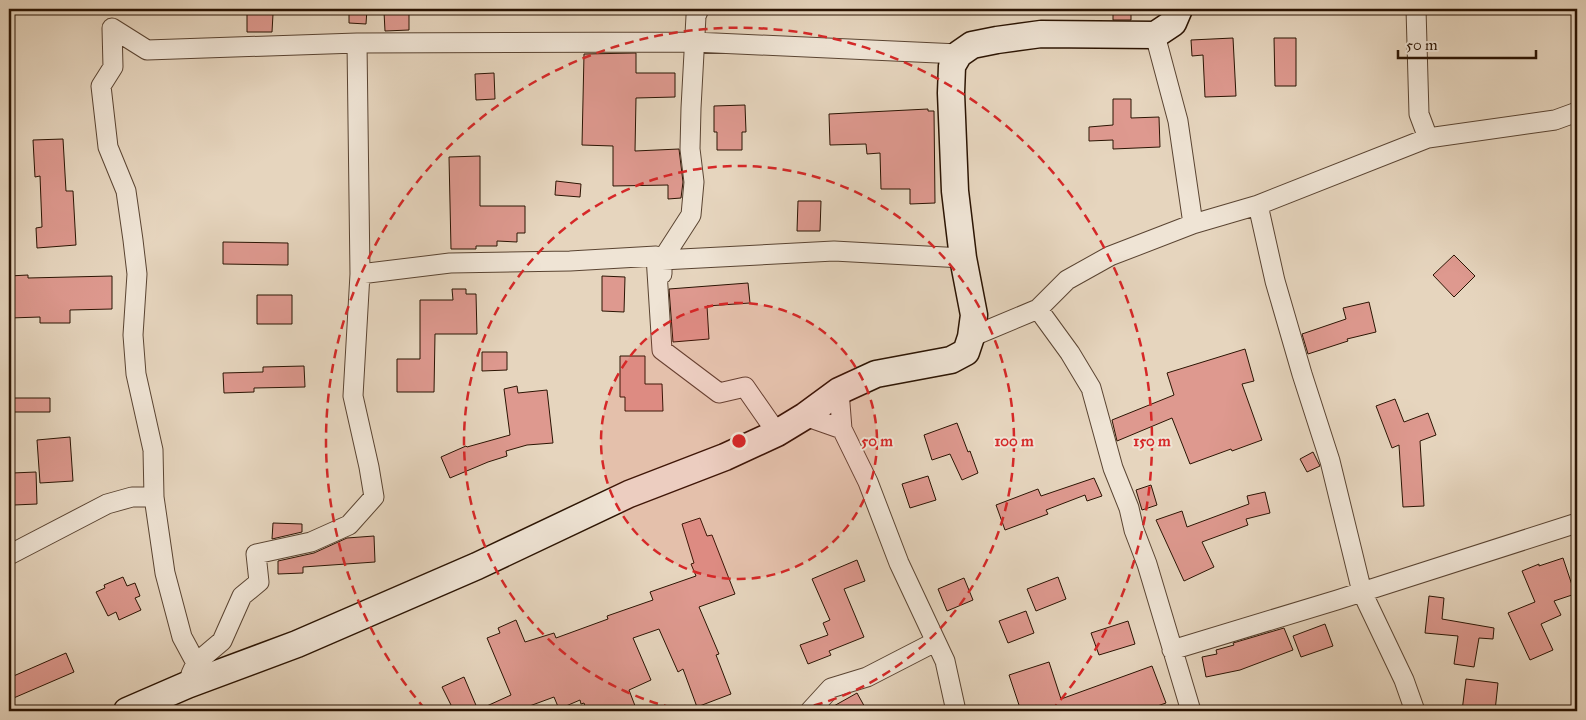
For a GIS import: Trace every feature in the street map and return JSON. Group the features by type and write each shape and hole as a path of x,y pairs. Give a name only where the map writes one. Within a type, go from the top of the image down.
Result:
{"street":[{"path":"662,350 662,260 691,215 694,182 690,150 694,42 696,16 699,9"},
{"path":"127,711 192,674 297,644 477,566 629,494 726,457 777,433 805,416 839,391 876,374 951,360 966,352 971,337 974,315 955,191 951,92 952,66 959,54 972,45 1041,34 1155,35 1173,23 1179,9"},
{"path":"1416,9 1419,114 1428,138"},
{"path":"192,674 166,573 154,497 153,450 136,374 133,336 138,274 134,240 126,191 108,147 101,86 113,67 112,28 148,50 358,43 694,42 959,54"},
{"path":"1155,35 1178,122 1193,224"},
{"path":"192,674 222,640 242,596 259,582 256,554 311,542 349,524 374,497 353,396 360,274 358,43"},
{"path":"971,337 1038,309 1067,280 1110,256 1193,224 1258,205 1428,138 1555,120 1577,112"},
{"path":"1258,205 1275,281 1330,461 1362,592 1404,680 1415,711"},
{"path":"662,260 834,251 964,258"},
{"path":"360,274 450,263 570,261 656,256 662,350 719,393 745,387 777,433"},
{"path":"1038,309 1070,353 1091,388 1113,468 1129,508 1134,530 1147,564 1191,711"},
{"path":"839,391 842,429 868,482 899,563 945,661 956,711"},
{"path":"805,416 842,429"},
{"path":"9,555 107,504 132,497 154,497"},
{"path":"1172,650 1362,592 1577,523"},
{"path":"810,711 831,688 867,677 935,642"}],"building":[{"path":"349,9 367,9 366,24 349,23"},
{"path":"1113,10 1131,10 1131,20 1113,20"},
{"path":"409,11 409,30 385,31 384,12"},
{"path":"247,13 273,14 272,32 247,32"},
{"path":"1233,38 1236,96 1205,97 1203,55 1192,56 1191,40"},
{"path":"1274,38 1296,38 1296,86 1275,86"},
{"path":"636,53 636,73 675,73 675,97 636,98 635,151 679,149 683,182 681,198 668,199 668,185 613,186 613,146 582,145 584,54"},
{"path":"494,73 495,99 476,100 475,74"},
{"path":"1113,99 1131,99 1131,118 1159,117 1160,147 1113,149 1113,140 1089,141 1089,127 1113,125"},
{"path":"745,105 746,132 742,132 742,150 717,150 717,132 714,132 714,106"},
{"path":"928,109 928,111 934,111 935,203 910,204 910,189 881,189 880,153 867,154 866,144 830,145 829,114"},
{"path":"63,139 66,191 73,191 76,245 37,248 36,228 42,227 40,176 35,177 33,140"},
{"path":"480,156 480,206 525,206 525,233 517,233 517,242 497,241 497,246 476,246 476,249 451,249 449,157"},
{"path":"556,181 581,184 580,197 555,195"},
{"path":"798,201 821,201 820,231 797,231"},
{"path":"223,242 288,243 288,265 223,264"},
{"path":"1454,255 1475,276 1454,297 1433,275"},
{"path":"28,275 28,278 112,276 112,309 70,310 70,323 40,323 40,317 10,318 9,276"},
{"path":"602,276 625,277 624,312 602,311"},
{"path":"748,283 750,303 707,306 709,339 673,342 669,289"},
{"path":"452,289 466,289 466,294 476,294 477,334 435,334 434,392 397,392 397,359 420,359 420,300 453,300"},
{"path":"257,295 292,295 292,324 257,324"},
{"path":"1369,302 1376,332 1347,339 1348,341 1308,354 1302,334 1346,319 1343,308"},
{"path":"1245,349 1254,381 1242,384 1262,440 1190,464 1172,418 1117,441 1112,420 1174,395 1167,373"},
{"path":"482,352 507,352 507,370 482,371"},
{"path":"620,356 645,356 645,384 662,384 663,411 625,411 625,397 620,397"},
{"path":"304,366 305,387 254,388 254,392 224,393 223,373 263,372 263,367"},
{"path":"517,386 518,393 547,390 553,443 527,445 506,451 507,456 450,478 441,457 466,446 510,435 504,389"},
{"path":"13,398 50,398 50,412 13,412"},
{"path":"1395,399 1404,422 1428,413 1436,435 1420,441 1424,506 1403,507 1399,445 1392,448 1376,406"},
{"path":"957,423 978,473 962,480 950,454 932,460 924,435"},
{"path":"70,437 73,481 40,483 37,440"},
{"path":"1313,452 1320,466 1307,472 1300,459"},
{"path":"36,472 37,504 14,505 12,473"},
{"path":"928,476 936,500 910,508 902,484"},
{"path":"1094,478 1102,496 1087,501 1085,495 1046,510 1048,514 1005,530 996,505 1038,489 1041,496"},
{"path":"1151,485 1157,505 1142,510 1136,490"},
{"path":"1265,492 1270,513 1246,519 1248,525 1202,542 1214,567 1184,581 1156,520 1182,511 1187,527 1249,504 1247,496"},
{"path":"700,518 707,536 712,535 735,594 699,607 719,654 716,655 731,694 697,707 683,669 678,672 659,629 633,638 651,680 629,690 637,711 587,711 584,703 581,704 580,700 559,709 554,697 516,711 454,711 442,687 464,677 478,710 511,695 487,638 500,633 498,628 516,620 525,642 554,633 556,638 608,619 607,616 653,600 650,592 696,576 691,564 694,563 682,524"},
{"path":"273,523 302,524 302,532 272,539"},
{"path":"374,536 375,562 303,567 303,573 278,574 278,561 314,553 347,538"},
{"path":"1563,558 1575,594 1554,601 1561,615 1541,624 1553,650 1530,660 1508,613 1535,602 1522,571 1539,564 1539,566"},
{"path":"857,560 865,581 844,589 864,637 829,651 831,655 808,664 800,645 828,635 823,623 830,620 812,579"},
{"path":"123,577 127,586 135,583 140,596 135,598 141,610 119,620 116,612 108,616 96,592 105,588 104,585"},
{"path":"1058,577 1066,599 1036,611 1027,589"},
{"path":"964,578 973,600 947,611 938,589"},
{"path":"1429,596 1444,598 1442,619 1494,628 1493,639 1479,638 1474,667 1454,664 1458,636 1425,633"},
{"path":"1026,611 1034,633 1008,643 999,621"},
{"path":"1128,621 1135,644 1099,655 1091,633"},
{"path":"1325,624 1333,646 1301,657 1293,636"},
{"path":"1284,628 1293,650 1240,670 1206,677 1202,657 1217,654 1216,650 1234,645 1233,643"},
{"path":"66,653 74,672 9,700 9,678"},
{"path":"1049,662 1061,699 1152,666 1166,703 1143,711 1021,711 1009,675"},
{"path":"1466,679 1498,683 1495,711 1462,711"},
{"path":"857,693 867,711 825,711"}]}
